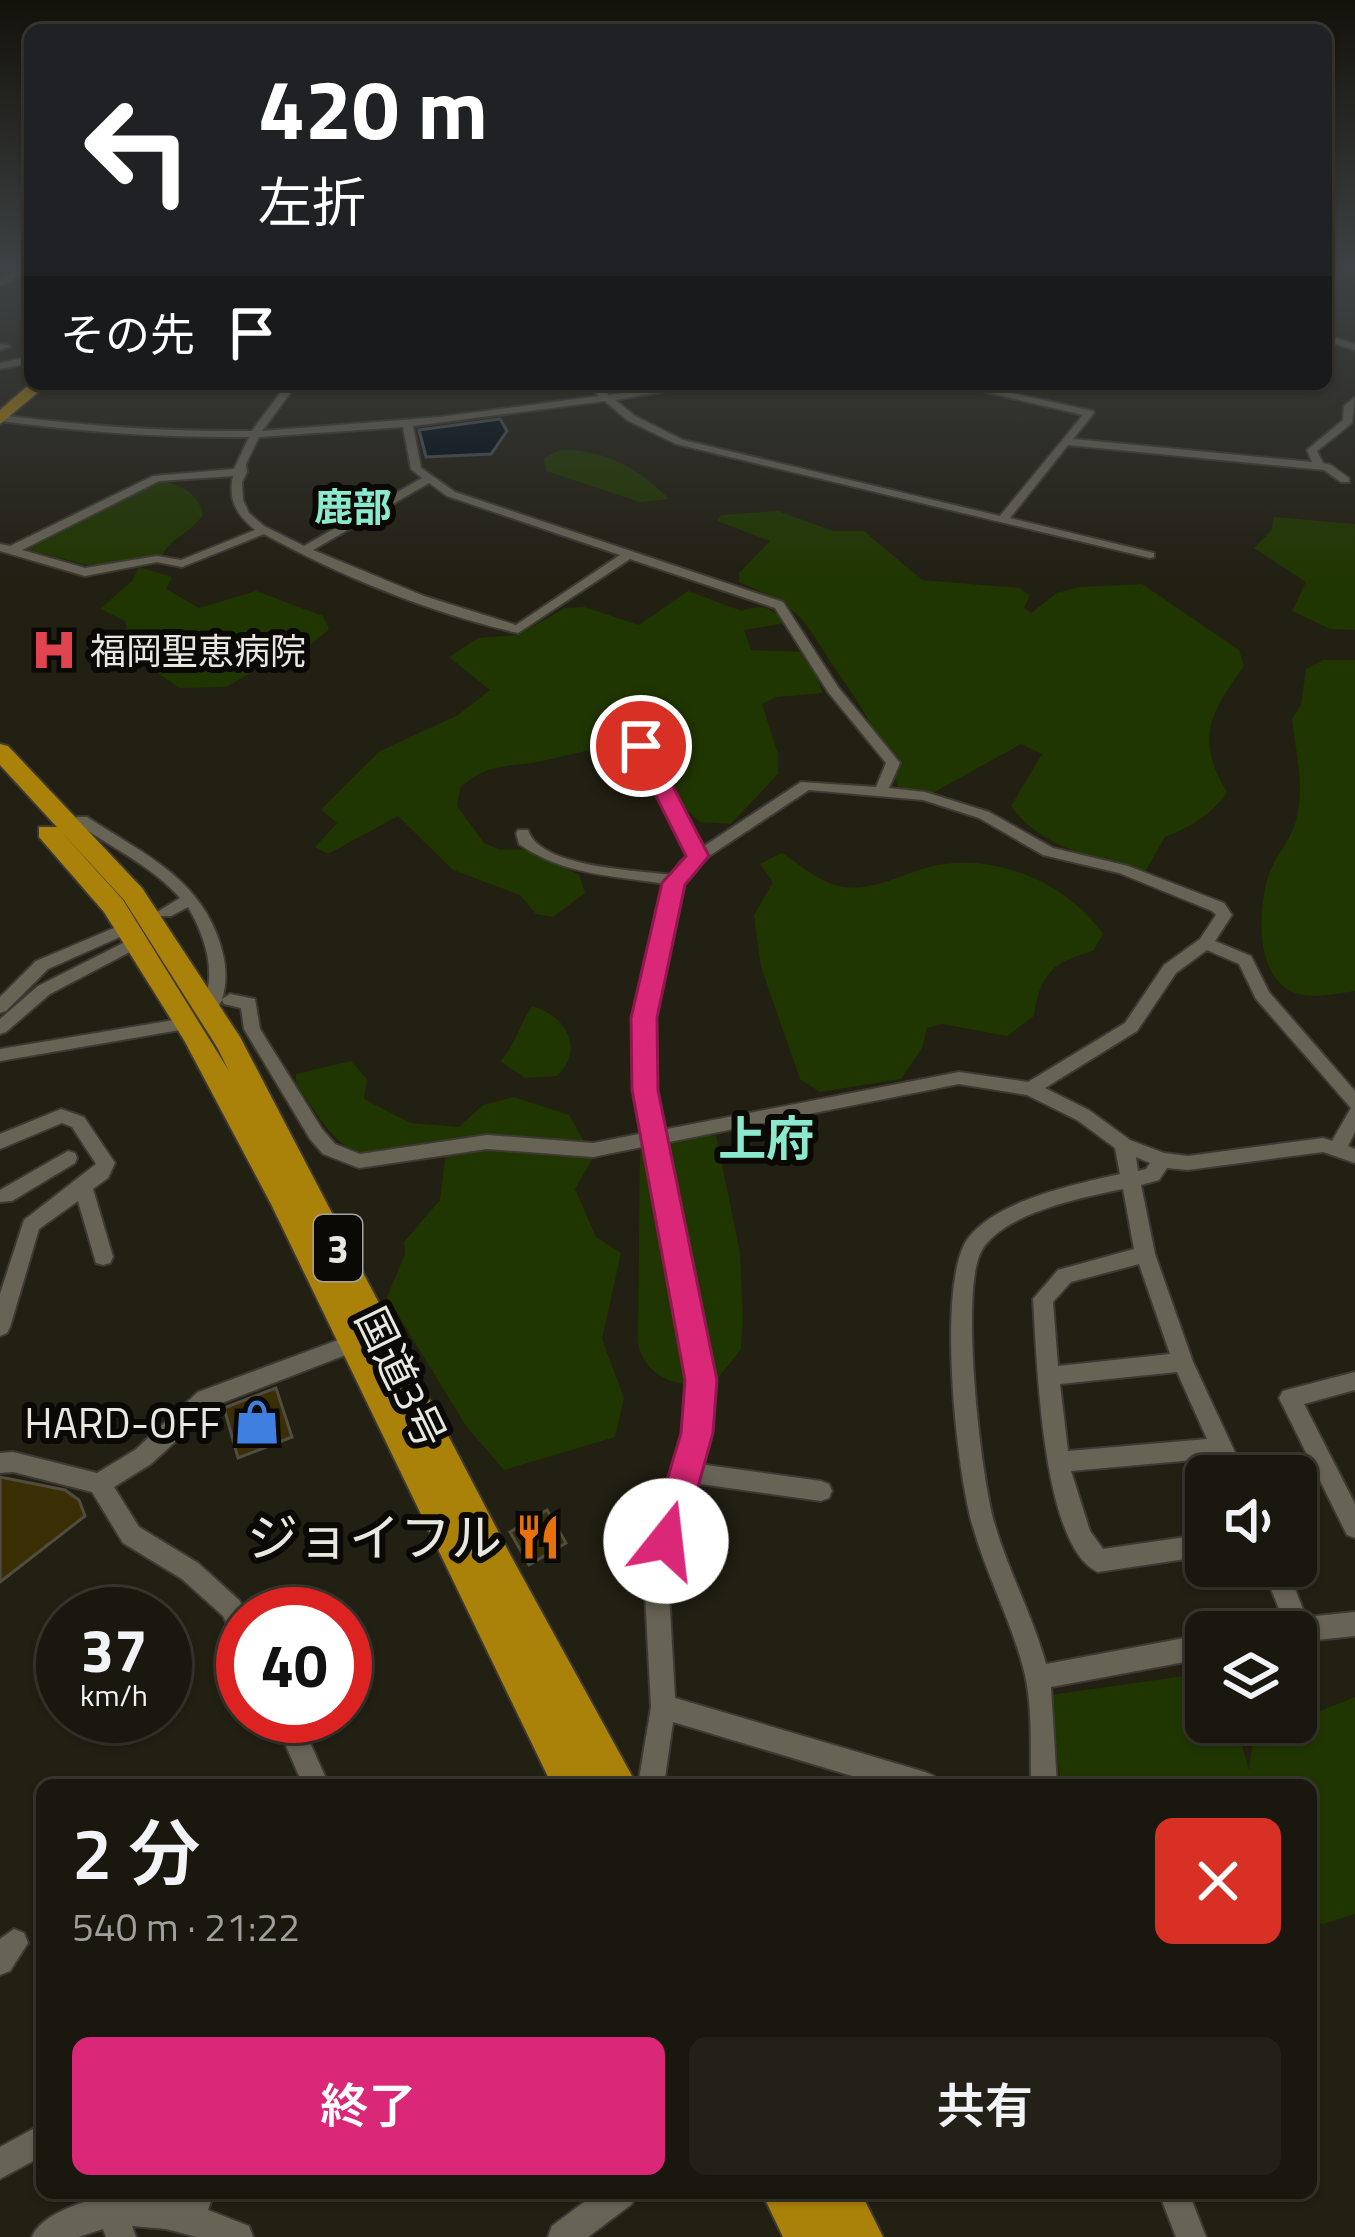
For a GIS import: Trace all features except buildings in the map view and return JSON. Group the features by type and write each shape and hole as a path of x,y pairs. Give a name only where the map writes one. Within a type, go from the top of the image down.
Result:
{"highway":[{"path":"0,407 24,386"},
{"path":"0,418 33,390"},
{"name":"国道3号","path":"0,752 133,894 219,1005 498,1570 613,1779"},
{"name":"国道3号","path":"0,779 126,936 286,1202 571,1779"},
{"path":"790,2199 811,2237"},
{"path":"837,2199 857,2237"}],"street":[{"path":"287,390 251,431 238,498 244,515 304,551 518,628 631,553"},
{"path":"597,390 650,429 693,446 1150,555"},
{"path":"0,418 119,435 251,431 407,422 660,390"},
{"path":"987,390 1086,410 1089,416 1004,518"},
{"path":"1319,467 1312,450 1348,421 1348,406 1355,400"},
{"path":"407,422 416,469 451,494 779,605 833,689 893,764 882,789"},
{"path":"1068,442 1319,467 1337,471 1346,480"},
{"path":"6,549 158,478 242,472"},
{"path":"304,551 427,480"},
{"path":"6,549 86,572 157,559 182,564 264,530"},
{"path":"641,746 698,856"},
{"path":"652,1779 663,1707 656,1574 697,1433 701,1380 645,1090 644,1018 676,880 698,856 806,785 882,789 984,814 1048,852 1123,869 1192,895 1224,915 1206,943 1170,969 1131,1027 1030,1089"},
{"path":"69,825 82,820 185,887 205,917 219,971 219,1005 249,1003 252,1028 276,1076 316,1134 343,1157 359,1161 488,1142 593,1150 959,1078 1030,1089 1083,1115 1124,1145 1162,1160 1189,1163 1347,1151 1355,1114"},
{"path":"523,832 524,841 544,854 589,868 676,880"},
{"path":"165,912 190,899"},
{"path":"0,1007 43,965 126,936"},
{"path":"0,1028 44,990 126,936"},
{"path":"1206,943 1245,960 1262,995 1355,1103"},
{"path":"0,1054 174,1026"},
{"path":"0,1142 61,1116 78,1122 106,1163 31,1226 2,1317"},
{"path":"1124,1145 1145,1254 1183,1363 1225,1455"},
{"path":"5,1196 68,1158"},
{"path":"1044,1779 1037,1678 974,1490 961,1307 964,1265 975,1242 1011,1220 1061,1195 1152,1175 1162,1160"},
{"path":"40,1175 60,1200"},
{"path":"83,1186 103,1257"},
{"path":"1145,1254 1065,1276 1043,1299 1060,1462 1081,1544 1098,1561 1185,1549"},
{"path":"99,1484 143,1457 206,1399 354,1343"},
{"path":"1051,1376 1183,1363"},
{"path":"1355,1381 1289,1397 1355,1527"},
{"path":"1060,1462 1222,1448"},
{"path":"0,1463 13,1462 99,1484 131,1534 190,1571 216,1594"},
{"path":"686,1472 821,1491"},
{"path":"1317,1627 1355,1624"},
{"path":"1037,1678 1185,1650"},
{"path":"663,1707 870,1777"},
{"path":"297,1743 313,1779"},
{"path":"0,2164 36,2143"},
{"path":"563,2237 613,2199"},
{"path":"1176,2199 1191,2237"},
{"path":"47,2237 195,2205 238,2237"}],"green space":[{"path":"560,450 619,462 669,499 640,502 546,471 544,458"},
{"path":"157,481 186,490 203,514 162,556 94,567 26,549"},
{"path":"778,511 833,531 864,531 922,580 1019,588 1030,595 1024,608 1031,613 1057,593 1142,584 1239,650 1244,666 1215,713 1209,741 1227,792 1200,819 1165,837 1145,872 1054,843 1024,821 1011,806 1042,754 1021,744 931,794 898,787 868,719 803,621 780,602 739,582 739,573 770,541 717,521 721,515"},
{"path":"1273,517 1355,524 1355,630 1330,629 1292,611 1306,582 1254,548 1272,530"},
{"path":"139,567 172,577 166,589 199,608 256,591 323,616 329,629 283,668 259,668 226,687 180,688 136,659 125,621 100,609 132,581"},
{"path":"688,591 742,611 761,607 776,613 786,623 744,630 751,650 806,652 823,693 777,697 762,704 778,754 778,774 731,824 700,822 668,794 656,759 629,749 588,751 480,773 460,788 457,806 484,843 500,850 526,849 579,875 585,893 553,917 536,914 520,895 453,870 398,816 328,854 315,847 337,823 321,810 380,751 458,715 490,690 449,657 478,638 518,635 565,608 584,607 639,625"},
{"path":"1323,660 1355,660 1355,991 1312,996 1284,987 1273,974 1262,940 1262,921 1270,871 1294,828 1299,808 1292,719 1301,705 1306,669"},
{"path":"782,853 823,880 850,888 953,863 1002,867 1069,899 1103,934 1093,951 1051,972 1040,989 1034,1016 1007,1036 942,1024 927,1028 922,1048 901,1079 820,1092 800,1079 761,967 754,915 773,882 760,864"},
{"path":"532,1006 555,1017 568,1035 570,1055 557,1076 525,1078 500,1061"},
{"path":"351,1061 367,1079 364,1099 411,1123 459,1127 483,1105 514,1097 569,1115 593,1158 575,1189 596,1237 621,1253 602,1339 624,1398 615,1437 504,1470 466,1426 387,1297 405,1254 404,1242 440,1200 446,1152 370,1155 342,1143 296,1083 296,1074"},
{"path":"716,1135 740,1253 741,1349 714,1383 678,1383 657,1374 638,1344 640,1140"},
{"path":"1185,1676 1185,1743 1241,1743 1249,1770 1252,1743 1317,1743 1317,1712 1355,1697 1355,1914 1317,1922 1317,1779 1060,1779 1050,1695"}],"shaded area":[{"path":"500,419 507,431 491,454 426,457 419,430"}],"place":[{"name":"福岡聖恵病院","path":"54,650"},
{"name":"HARD-OFF","path":"257,1422"},
{"name":"ジョイフル","path":"538,1537"}],"district":[{"name":"鹿部","path":"353,506"},
{"name":"上府","path":"766,1138"}],"route":[{"path":"641,746 698,856 685,865 674,883 644,1018 645,1090 701,1380 697,1433 666,1541"}]}
